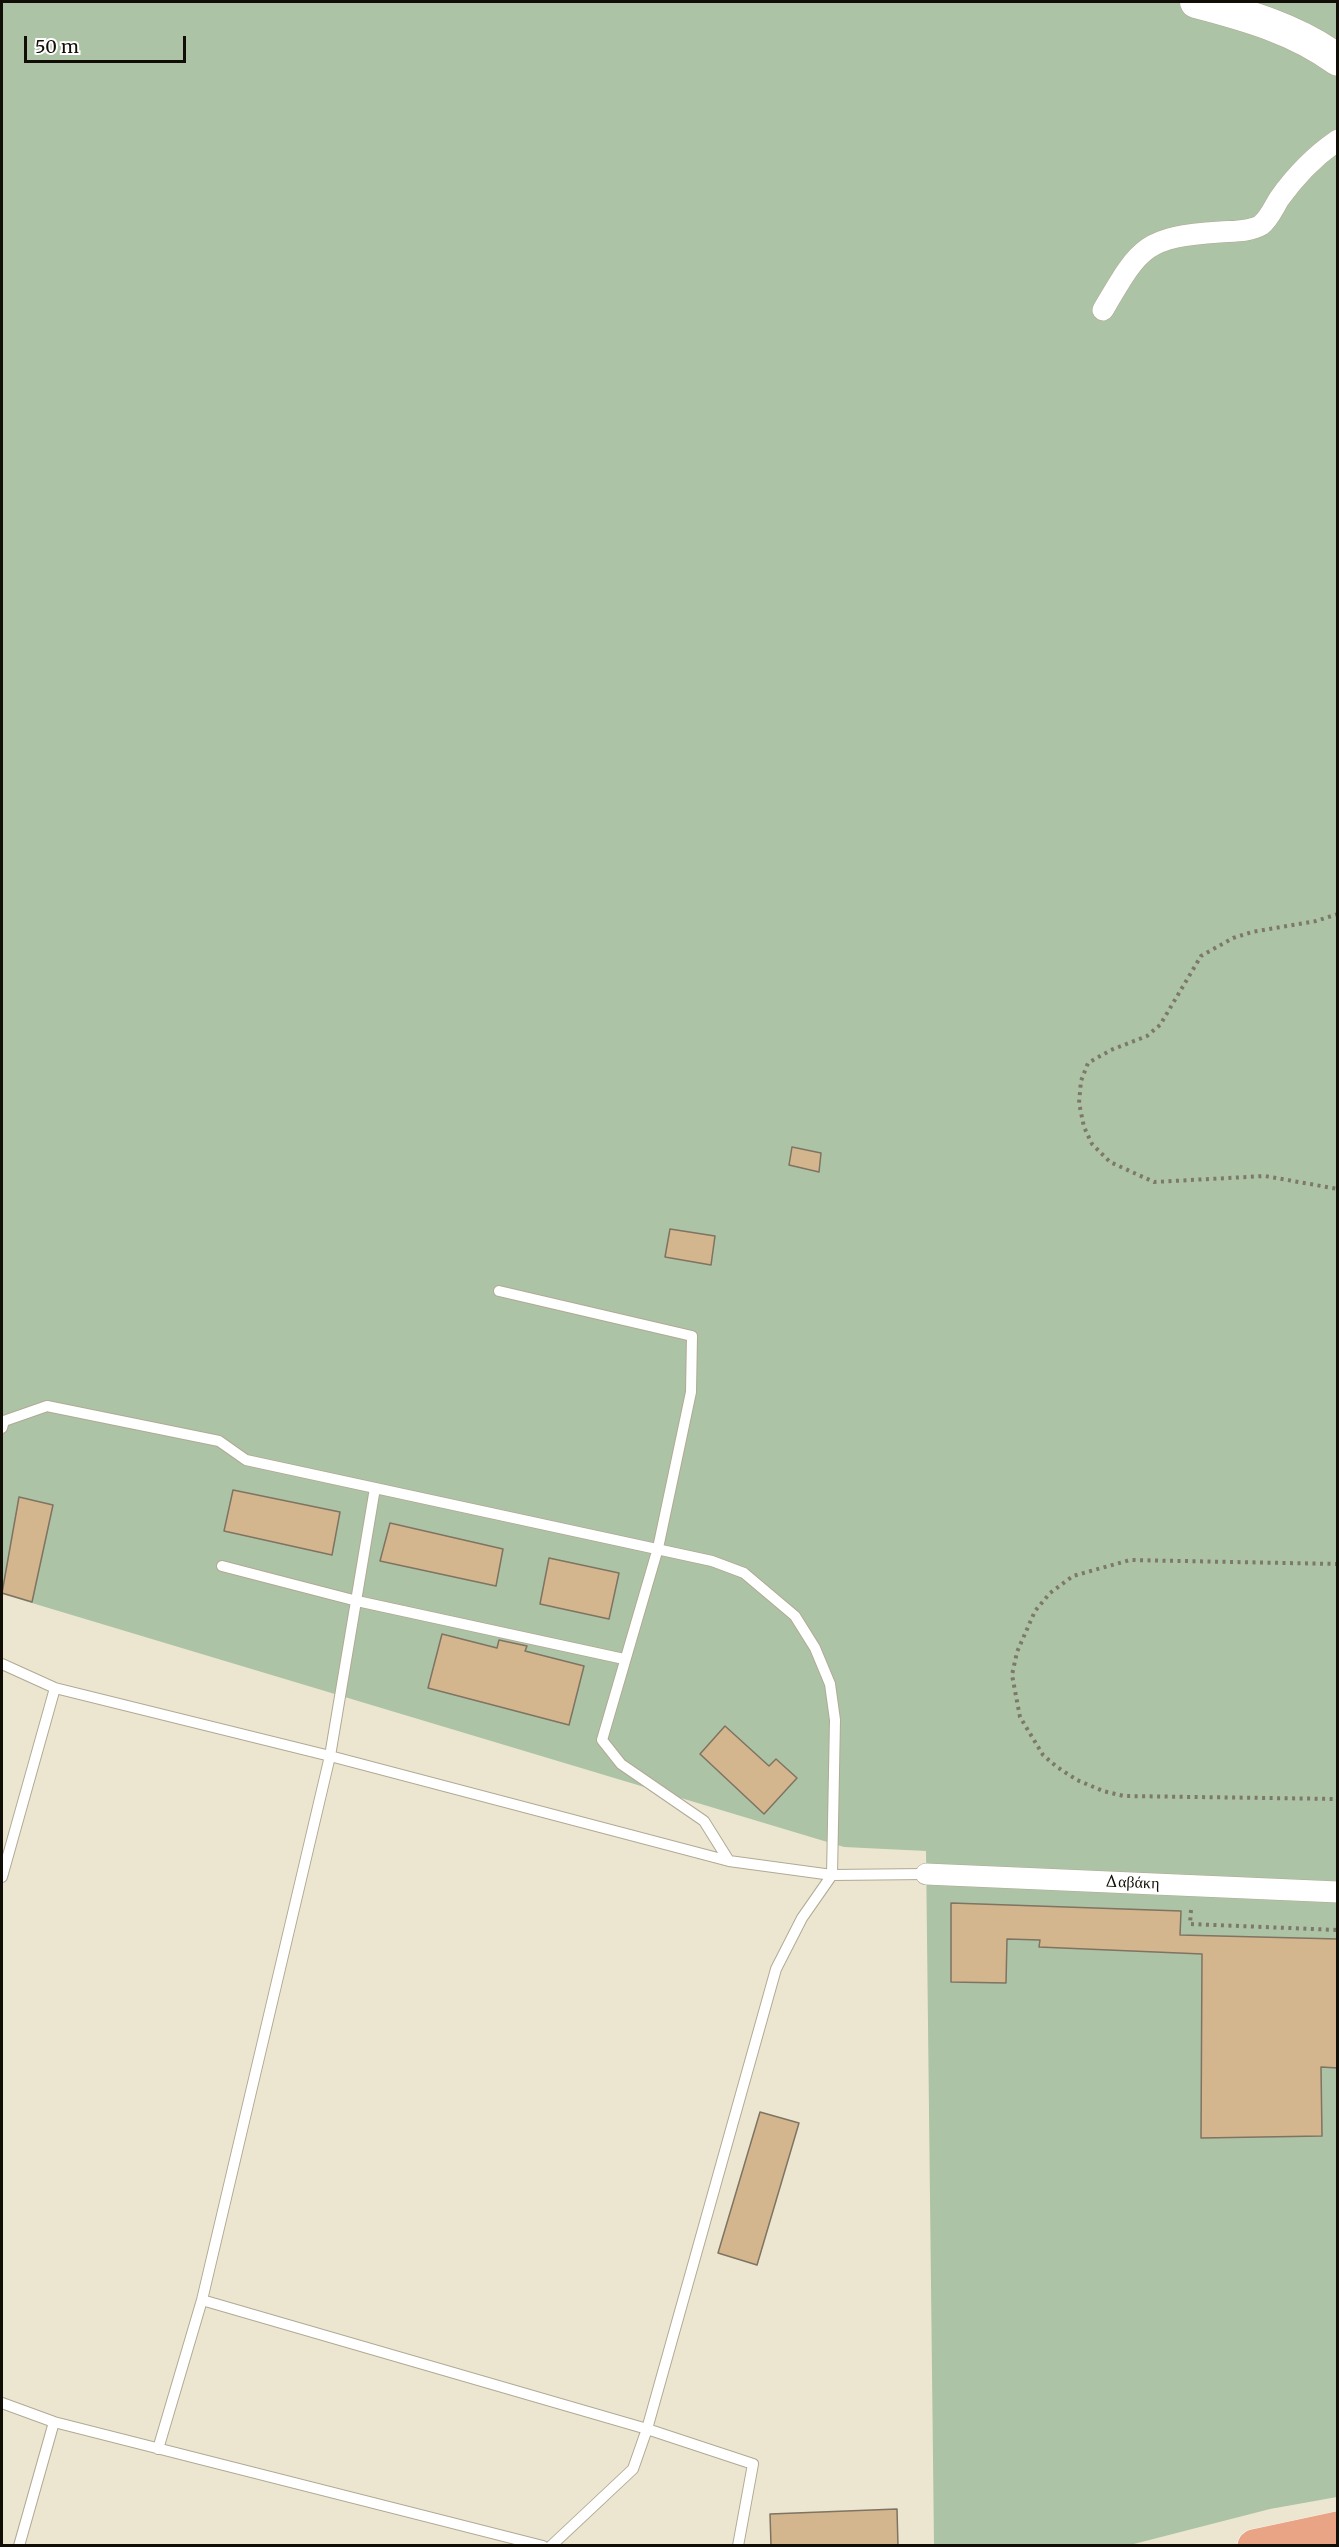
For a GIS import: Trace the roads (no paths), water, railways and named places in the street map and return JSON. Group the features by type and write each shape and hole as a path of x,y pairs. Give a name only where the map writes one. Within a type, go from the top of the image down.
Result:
{"main road":[{"path":"1254,2546 1336,2534"}],"street":[{"path":"1196,2 1270,24 1305,38 1338,60"},
{"path":"1103,310 1130,265 1141,252 1152,244 1194,234 1247,230 1260,225 1302,170 1318,153 1338,140"},
{"name":"Δαβάκη","path":"926,1874 1338,1892"}],"lane":[{"path":"499,1291 692,1336 691,1392 658,1548 602,1740 621,1764 704,1821 729,1861"},
{"path":"2,1428 4,1421 47,1406 219,1441 246,1460 712,1561 744,1573 795,1616 815,1648 830,1684 835,1720 832,1875 802,1918 776,1969 647,2429 633,2469 551,2546"},
{"path":"158,2449 202,2300 330,1756 375,1488"},
{"path":"222,1566 357,1601 624,1659"},
{"path":"2,1664 55,1688 330,1756 729,1861 832,1875 926,1874"},
{"path":"2,1877 55,1688"},
{"path":"202,2300 647,2429 753,2464 738,2546"},
{"path":"2,2403 54,2422 543,2546"},
{"path":"19,2546 54,2422"}]}
